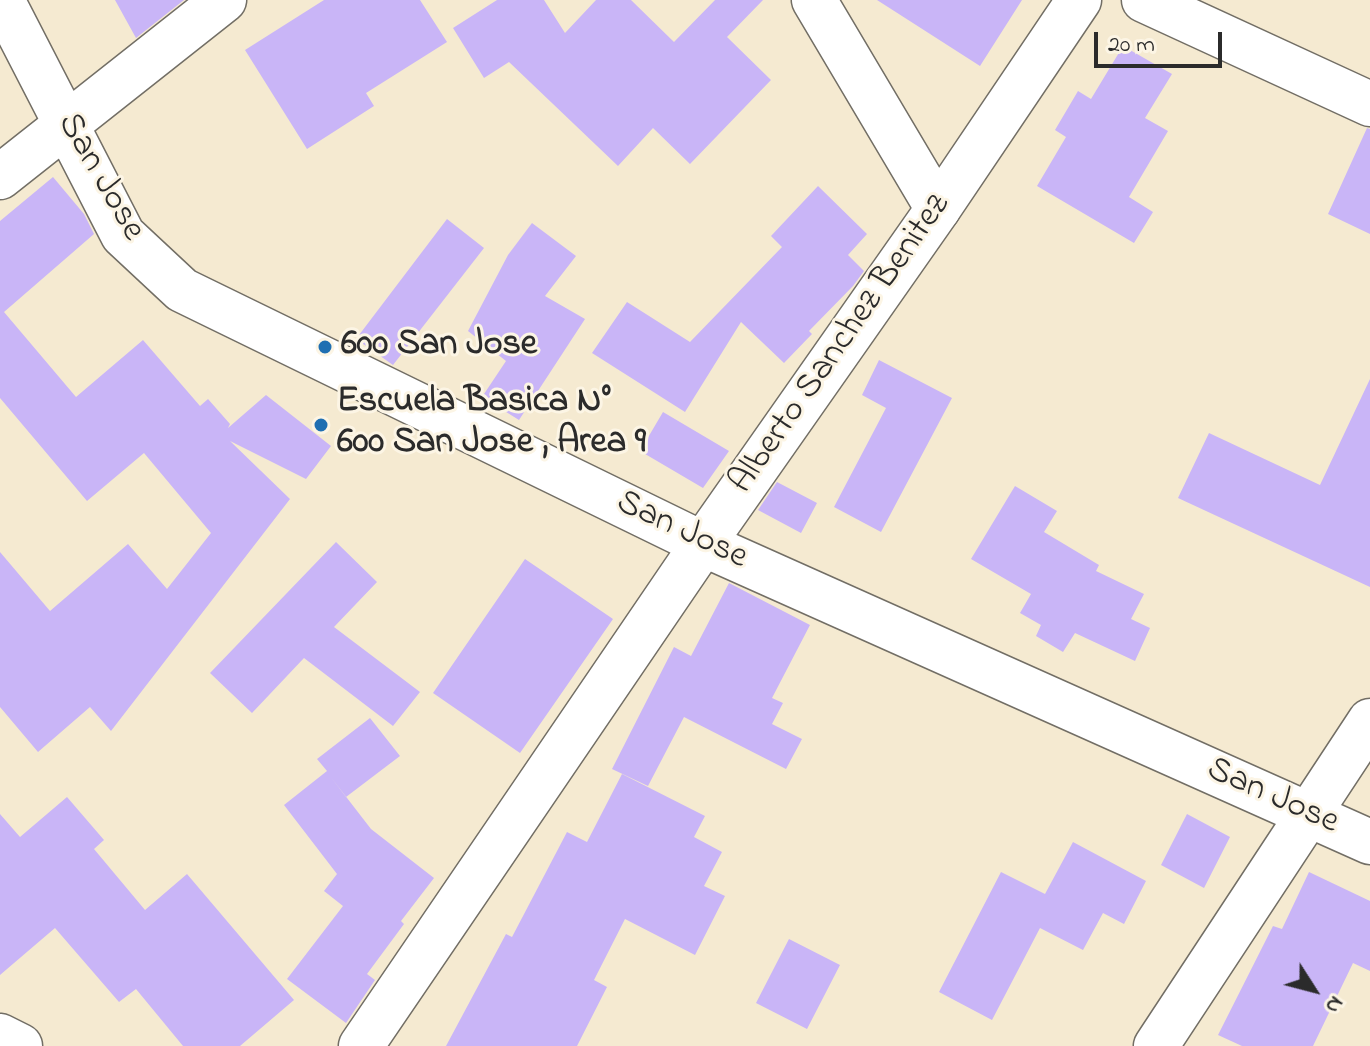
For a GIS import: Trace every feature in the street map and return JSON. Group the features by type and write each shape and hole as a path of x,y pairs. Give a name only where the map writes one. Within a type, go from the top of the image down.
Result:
{"street":[{"name":"San Jose","path":"2,0 123,235 182,290 703,544 1370,842"},
{"path":"0,177 224,0"},
{"path":"814,0 938,209"},
{"name":"Alberto Sanchez Benitez","path":"361,1046 1079,0"},
{"path":"1144,0 1370,104"},
{"path":"1156,1046 1370,721"},
{"path":"0,1036 20,1046"}],"building":[{"path":"115,0 184,0 136,38"},
{"path":"324,0 420,0 447,42 366,93 374,106 307,149 245,50"},
{"path":"497,0 544,0 565,33 596,0 631,0 674,42 715,0 763,0 727,37 771,80 690,164 653,128 618,166 509,62 484,78 453,28"},
{"path":"877,0 1022,0 980,66"},
{"path":"1123,46 1172,74 1145,118 1168,131 1129,197 1153,212 1134,243 1037,186 1066,137 1055,130 1078,91 1091,99"},
{"path":"1367,128 1370,129 1370,234 1328,214"},
{"path":"53,177 84,214 94,234 4,312 76,397 143,340 200,406 208,399 230,424 228,428 266,395 331,446 306,479 230,441 290,499 111,731 90,707 38,752 0,707 0,552 50,611 128,544 167,589 211,533 144,453 87,501 0,398 0,221"},
{"path":"818,186 867,234 848,255 864,271 784,363 741,322 685,412 592,353 627,302 690,342 782,247 771,236"},
{"path":"447,219 484,248 393,365 356,339"},
{"path":"532,223 576,256 545,296 585,319 519,420 482,397 506,361 468,331 508,255"},
{"path":"879,360 952,398 881,532 834,507 886,408 862,395"},
{"path":"1370,379 1370,587 1178,498 1209,433 1320,485"},
{"path":"663,412 729,451 703,488 640,451"},
{"path":"777,482 817,503 801,533 758,510"},
{"path":"1015,486 1057,511 1044,532 1099,565 1096,571 1144,594 1131,619 1150,628 1135,661 1075,633 1063,652 1036,636 1041,625 1020,613 1031,594 971,559"},
{"path":"336,542 377,582 334,627 420,692 393,726 304,658 252,713 210,673"},
{"path":"525,559 613,619 520,753 433,693"},
{"path":"729,583 810,625 772,698 783,703 772,724 802,739 786,769 684,717 648,786 612,769 674,647 691,656"},
{"path":"370,718 400,756 346,797 371,829 434,878 401,921 404,924 367,974 375,980 346,1023 287,979 343,906 324,891 337,874 284,805 327,771 317,759"},
{"path":"622,774 705,816 694,837 722,852 704,886 725,896 695,955 625,919 594,980 607,987 577,1046 446,1046 506,934 512,937 567,832 587,842"},
{"path":"67,797 104,840 94,849 145,910 187,874 294,1000 240,1046 183,1046 136,989 119,1002 55,928 0,975 0,814 20,837"},
{"path":"1187,814 1230,837 1204,888 1161,865"},
{"path":"1073,842 1146,881 1124,924 1103,913 1083,950 1040,928 992,1020 939,992 1001,872 1045,894"},
{"path":"1309,872 1370,901 1370,971 1353,963 1313,1046 1242,1046 1218,1035 1273,926 1282,929"},
{"path":"789,939 840,965 807,1029 756,1003"}],"place":[{"name":"600 San Jose","path":"325,347"},
{"name":"Escuela Basica N° 600 San Jose , Area 9","path":"321,425"}]}
